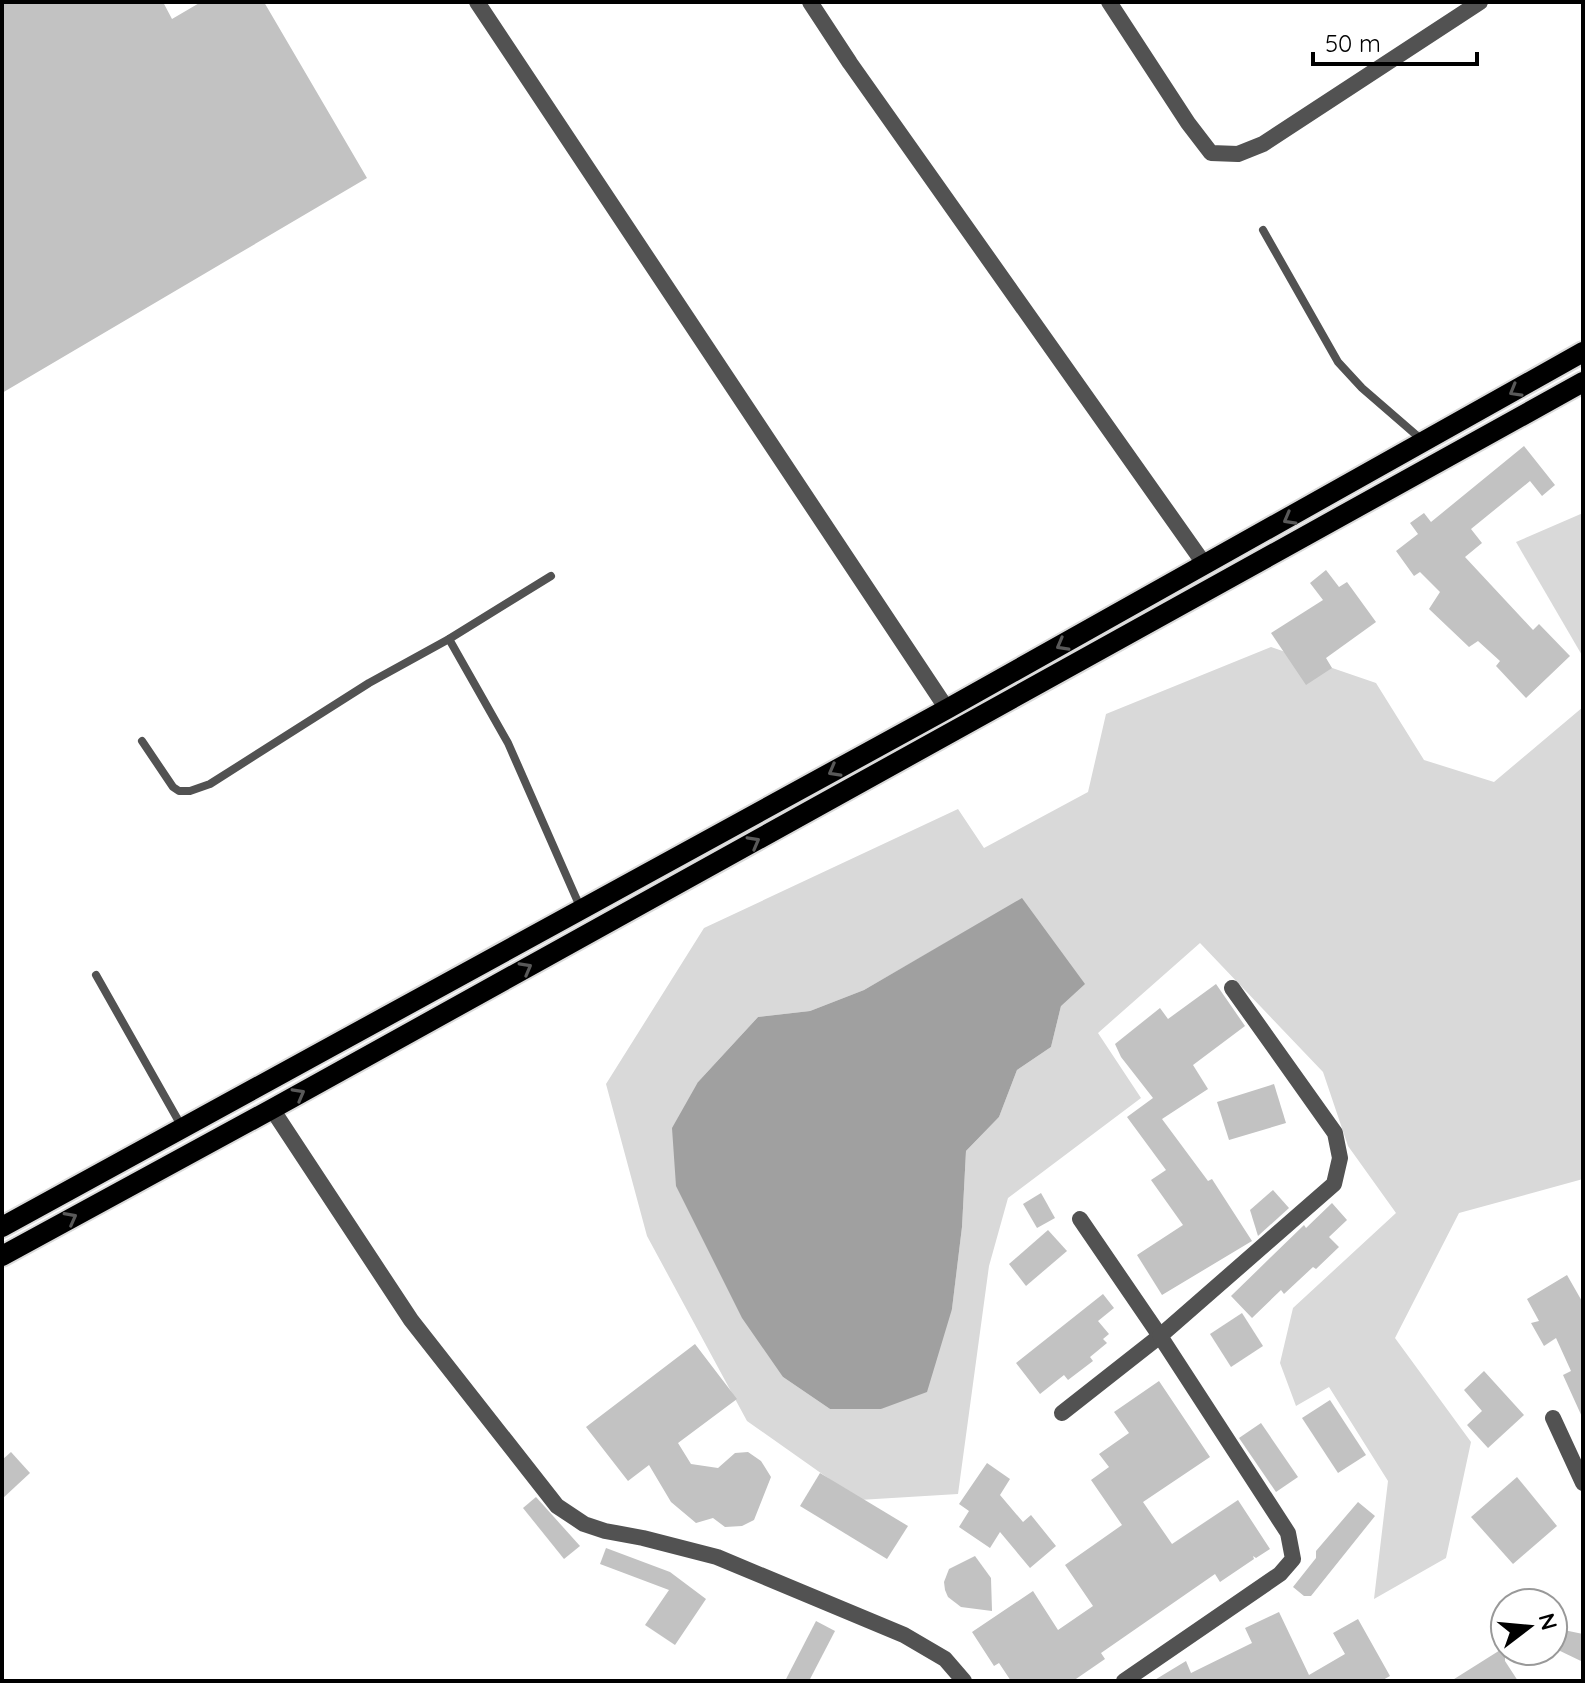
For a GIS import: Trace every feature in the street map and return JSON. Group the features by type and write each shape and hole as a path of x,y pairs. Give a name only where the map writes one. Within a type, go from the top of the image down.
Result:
{"main road":[{"path":"2,1227 947,709 1583,352"},
{"path":"2,1256 1583,382"}],"street":[{"path":"477,2 947,709"},
{"path":"810,2 1205,565"},
{"path":"1109,2 1179,110 1211,153 1238,154 1263,144 1480,2"},
{"path":"1062,1413 1160,1336 1334,1184 1340,1158 1335,1133 1232,988"},
{"path":"272,1109 411,1320 557,1506 584,1524 605,1531 717,1557 904,1635 945,1659 964,1681"},
{"path":"1080,1219 1288,1533 1293,1559 1280,1574 1124,1681"},
{"path":"1553,1418 1583,1483"}],"lane":[{"path":"1263,230 1338,362 1362,388 1425,443"},
{"path":"142,741 173,787 179,791 198,790 369,683 449,639 551,576"},
{"path":"449,639 508,743 582,909"},
{"path":"96,975 183,1128"}],"shaded area":[{"path":"1583,513 1583,657 1516,542"},
{"path":"1271,647 1376,683 1424,760 1494,782 1583,707 1583,1179 1459,1213 1395,1338 1471,1442 1446,1558 1374,1599 1388,1481 1329,1387 1296,1406 1280,1363 1293,1308 1396,1213 1348,1146 1323,1072 1200,943 1098,1033 1141,1098 1008,1198 989,1266 958,1494 859,1500 747,1421 647,1236 606,1084 704,928 958,809 984,848 1088,792 1106,714","holes":["1022,899 1061,1006 1051,1047 1017,1070 999,1117 966,1151 962,1227 952,1309 881,1409 830,1409 783,1377 698,1082 758,1017 810,1011 864,990"]},
{"path":"1022,898 1085,984 1061,1006 1051,1047 1017,1070 999,1117 966,1151 962,1227 952,1309 927,1392 881,1409 830,1409 783,1377 742,1318 676,1186 672,1128 698,1082 758,1017 810,1011 864,990"}],"building":[{"path":"2,2 163,2 172,19 201,2 264,2 367,178 2,393"},
{"path":"1524,446 1555,485 1542,496 1530,481 1471,529 1482,543 1465,557 1533,630 1539,624 1570,656 1526,698 1496,666 1500,661 1478,641 1469,647 1429,609 1440,592 1420,572 1414,576 1396,551 1418,534 1410,523 1424,513 1431,522"},
{"path":"1326,570 1339,587 1347,582 1376,622 1326,658 1332,668 1306,685 1271,633 1323,600 1310,583"},
{"path":"1216,984 1245,1026 1193,1065 1208,1089 1162,1119 1208,1181 1212,1179 1252,1241 1162,1295 1137,1255 1183,1225 1151,1180 1166,1170 1127,1117 1153,1098 1121,1057 1115,1044 1160,1008 1168,1019"},
{"path":"1274,1084 1286,1123 1229,1140 1217,1102"},
{"path":"1273,1190 1289,1208 1258,1236 1250,1210"},
{"path":"1041,1193 1055,1218 1037,1228 1023,1204"},
{"path":"1332,1203 1347,1220 1329,1237 1339,1247 1284,1294 1281,1290 1252,1318 1231,1296 1304,1225 1306,1228"},
{"path":"1048,1230 1067,1251 1026,1286 1009,1264"},
{"path":"1567,1275 1583,1303 1583,1419 1563,1375 1571,1371 1556,1338 1544,1346 1531,1323 1539,1321 1527,1299"},
{"path":"1103,1294 1114,1308 1098,1321 1109,1334 1103,1339 1107,1343 1090,1357 1093,1361 1068,1380 1064,1375 1040,1394 1016,1363"},
{"path":"1242,1313 1263,1346 1231,1367 1210,1334"},
{"path":"695,1344 737,1399 678,1443 691,1464 718,1468 735,1453 748,1452 761,1461 771,1477 754,1520 742,1526 725,1527 713,1518 696,1523 671,1502 649,1465 628,1481 586,1427"},
{"path":"1484,1371 1524,1415 1488,1448 1467,1425 1482,1411 1464,1390"},
{"path":"1159,1381 1210,1457 1143,1502 1172,1544 1238,1500 1270,1549 1256,1558 1253,1556 1254,1559 1220,1582 1215,1574 1101,1653 1105,1659 1073,1681 1011,1681 999,1663 994,1666 972,1632 1033,1591 1058,1630 1093,1606 1065,1565 1122,1525 1091,1480 1109,1467 1099,1454 1129,1433 1114,1412"},
{"path":"1330,1400 1366,1455 1338,1473 1302,1418"},
{"path":"1261,1423 1298,1477 1276,1492 1239,1438"},
{"path":"11,1452 30,1473 2,1499 2,1460"},
{"path":"987,1463 1010,1479 1000,1495 1023,1522 1031,1515 1056,1546 1030,1568 1000,1532 990,1548 959,1527 969,1511 959,1504"},
{"path":"820,1473 908,1526 887,1559 800,1506"},
{"path":"1517,1477 1557,1526 1513,1564 1471,1517"},
{"path":"536,1497 580,1546 564,1559 523,1508"},
{"path":"1358,1502 1375,1516 1311,1596 1304,1596 1293,1587 1316,1558 1316,1551"},
{"path":"606,1548 670,1572 706,1599 675,1645 645,1625 669,1590 600,1564"},
{"path":"975,1556 991,1578 992,1611 961,1607 948,1597 945,1590 944,1582 949,1569"},
{"path":"1279,1612 1309,1675 1345,1654 1333,1633 1358,1619 1390,1676 1381,1681 1153,1681 1186,1661 1191,1673 1252,1643 1245,1628"},
{"path":"816,1621 835,1631 809,1681 785,1681"},
{"path":"1569,1631 1583,1634 1583,1662 1569,1655"},
{"path":"1489,1657 1489,1667 1509,1667 1518,1681 1451,1681"}]}
